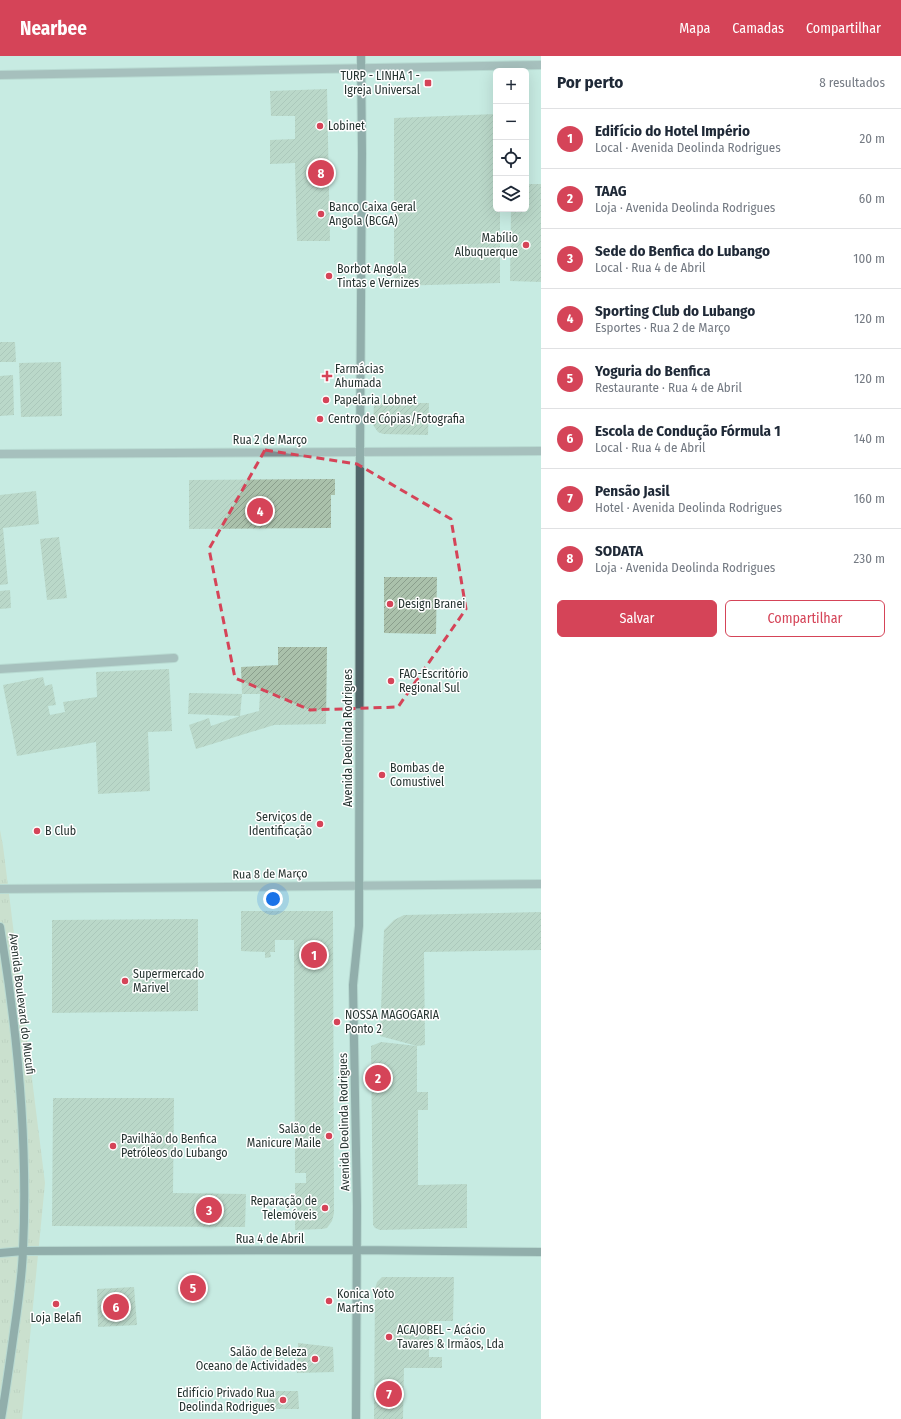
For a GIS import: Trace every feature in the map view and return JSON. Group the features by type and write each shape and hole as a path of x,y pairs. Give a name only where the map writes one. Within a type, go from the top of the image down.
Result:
{"street":[{"name":"Avenida Deolinda Rodrigues","path":"356,1419 357,1206 353,985 359,926 362,153 361,56"},
{"path":"0,75 541,65"},
{"name":"Rua 2 de Março","path":"0,454 541,451"},
{"path":"0,669 174,658"},
{"name":"Rua 8 de Março","path":"0,889 541,884"},
{"name":"Avenida Boulevard do Mucufi","path":"0,927 8,976 19,1068 24,1150 24,1251 1,1419"},
{"name":"Rua 4 de Abril","path":"0,1253 24,1251 357,1250 541,1252"}],"highlighted area":[{"path":"265,450 357,464 451,519 466,609 398,707 310,710 235,678 209,549"}],"green space":[{"path":"0,830 45,1183 22,1419 0,1419"}],"building":[{"path":"327,89 330,241 297,241 295,163 270,164 270,140 295,139 295,116 271,116 270,91"},
{"path":"493,114 493,212 500,212 500,283 394,286 394,118"},
{"name":"Mabílio Albuquerque","path":"529,184 541,184 541,282 510,281 511,212 529,212"},
{"path":"0,342 15,342 16,362 0,362"},
{"path":"61,362 62,416 21,417 19,363"},
{"path":"13,375 14,415 0,416 0,376"},
{"path":"374,403 429,403 428,435 383,434 378,432 373,425"},
{"path":"335,479 335,495 331,495 331,528 189,529 189,480"},
{"path":"36,491 39,524 3,528 8,584 0,585 0,495"},
{"path":"59,537 67,598 47,600 40,539"},
{"path":"384,577 437,577 436,634 384,633"},
{"path":"10,590 11,608 0,609 0,591"},
{"path":"278,647 327,647 326,724 274,725 196,749 189,725 209,718 211,726 259,711 260,694 242,694 241,667 278,665"},
{"path":"169,669 172,731 148,732 150,791 98,794 96,742 17,756 3,685 43,677 45,686 52,684 56,705 48,706 50,715 65,712 63,702 97,697 96,672"},
{"path":"189,693 242,694 240,716 188,714"},
{"path":"241,911 333,911 334,1213 332,1221 327,1228 295,1230 295,1183 306,1183 306,1173 295,1173 294,940 275,940 275,952 270,952 271,957 265,958 265,952 241,951"},
{"path":"541,912 541,950 424,952 425,1045 417,1046 380,1036 384,930 394,920 404,915"},
{"name":"Supermercado Marivel","path":"198,919 198,1011 52,1013 52,920"},
{"path":"381,1042 417,1046 417,1092 428,1092 428,1110 418,1110 418,1185 467,1184 467,1228 380,1230 375,1228 373,1225 371,1046"},
{"name":"Pavilhão do Benfica Petróleos do Lubango","path":"53,1098 174,1098 173,1193 246,1194 245,1227 52,1226"},
{"path":"382,1277 454,1277 453,1321 429,1321 429,1357 442,1357 442,1368 404,1368 403,1419 374,1419 375,1289 377,1282"},
{"path":"134,1287 137,1325 98,1327 97,1289"},
{"name":"Salão de Beleza Oceano de Actividades","path":"298,1343 333,1347 334,1372 297,1373"},
{"name":"Edifício Privado Rua Deolinda Rodrigues","path":"266,1391 298,1391 299,1409 268,1409"}],"place":[{"name":"TURP - LINHA 1 - Igreja Universal","path":"428,83"},
{"name":"Lobinet","path":"320,126"},
{"name":"SODATA","path":"321,173"},
{"name":"Banco Caixa Geral Angola (BCGA)","path":"321,214"},
{"name":"Mabílio Albuquerque","path":"526,245"},
{"name":"Borbot Angola Tintas e Vernizes","path":"329,276"},
{"name":"Farmácias Ahumada","path":"327,376"},
{"name":"Papelaria Lobnet","path":"326,400"},
{"name":"Centro de Cópias/Fotografia","path":"320,419"},
{"name":"Sporting Club do Lubango","path":"260,511"},
{"name":"Design Branei","path":"390,604"},
{"name":"FAO-Escritório Regional Sul","path":"391,681"},
{"name":"Bombas de Comustivel","path":"382,775"},
{"name":"Serviços de Identificação","path":"320,824"},
{"name":"B Club","path":"37,831"},
{"name":"Edifício do Hotel Império","path":"314,955"},
{"name":"Supermercado Marivel","path":"125,981"},
{"name":"NOSSA MAGOGARIA Ponto 2","path":"337,1022"},
{"name":"TAAG","path":"378,1078"},
{"name":"Salão de Manicure Maile","path":"329,1136"},
{"name":"Pavilhão do Benfica Petróleos do Lubango","path":"113,1146"},
{"name":"Reparação de Telemóveis","path":"325,1208"},
{"name":"Sede do Benfica do Lubango","path":"209,1210"},
{"name":"Yoguria do Benfica","path":"193,1288"},
{"name":"Konica Yoto Martins","path":"329,1301"},
{"name":"Loja Belafi","path":"56,1304"},
{"name":"Escola de Condução Fórmula 1","path":"116,1307"},
{"name":"ACAJOBEL - Acácio Tavares & Irmãos, Lda","path":"389,1337"},
{"name":"Salão de Beleza Oceano de Actividades","path":"315,1359"},
{"name":"Pensão Jasil","path":"389,1394"},
{"name":"Edifício Privado Rua Deolinda Rodrigues","path":"283,1400"}]}
